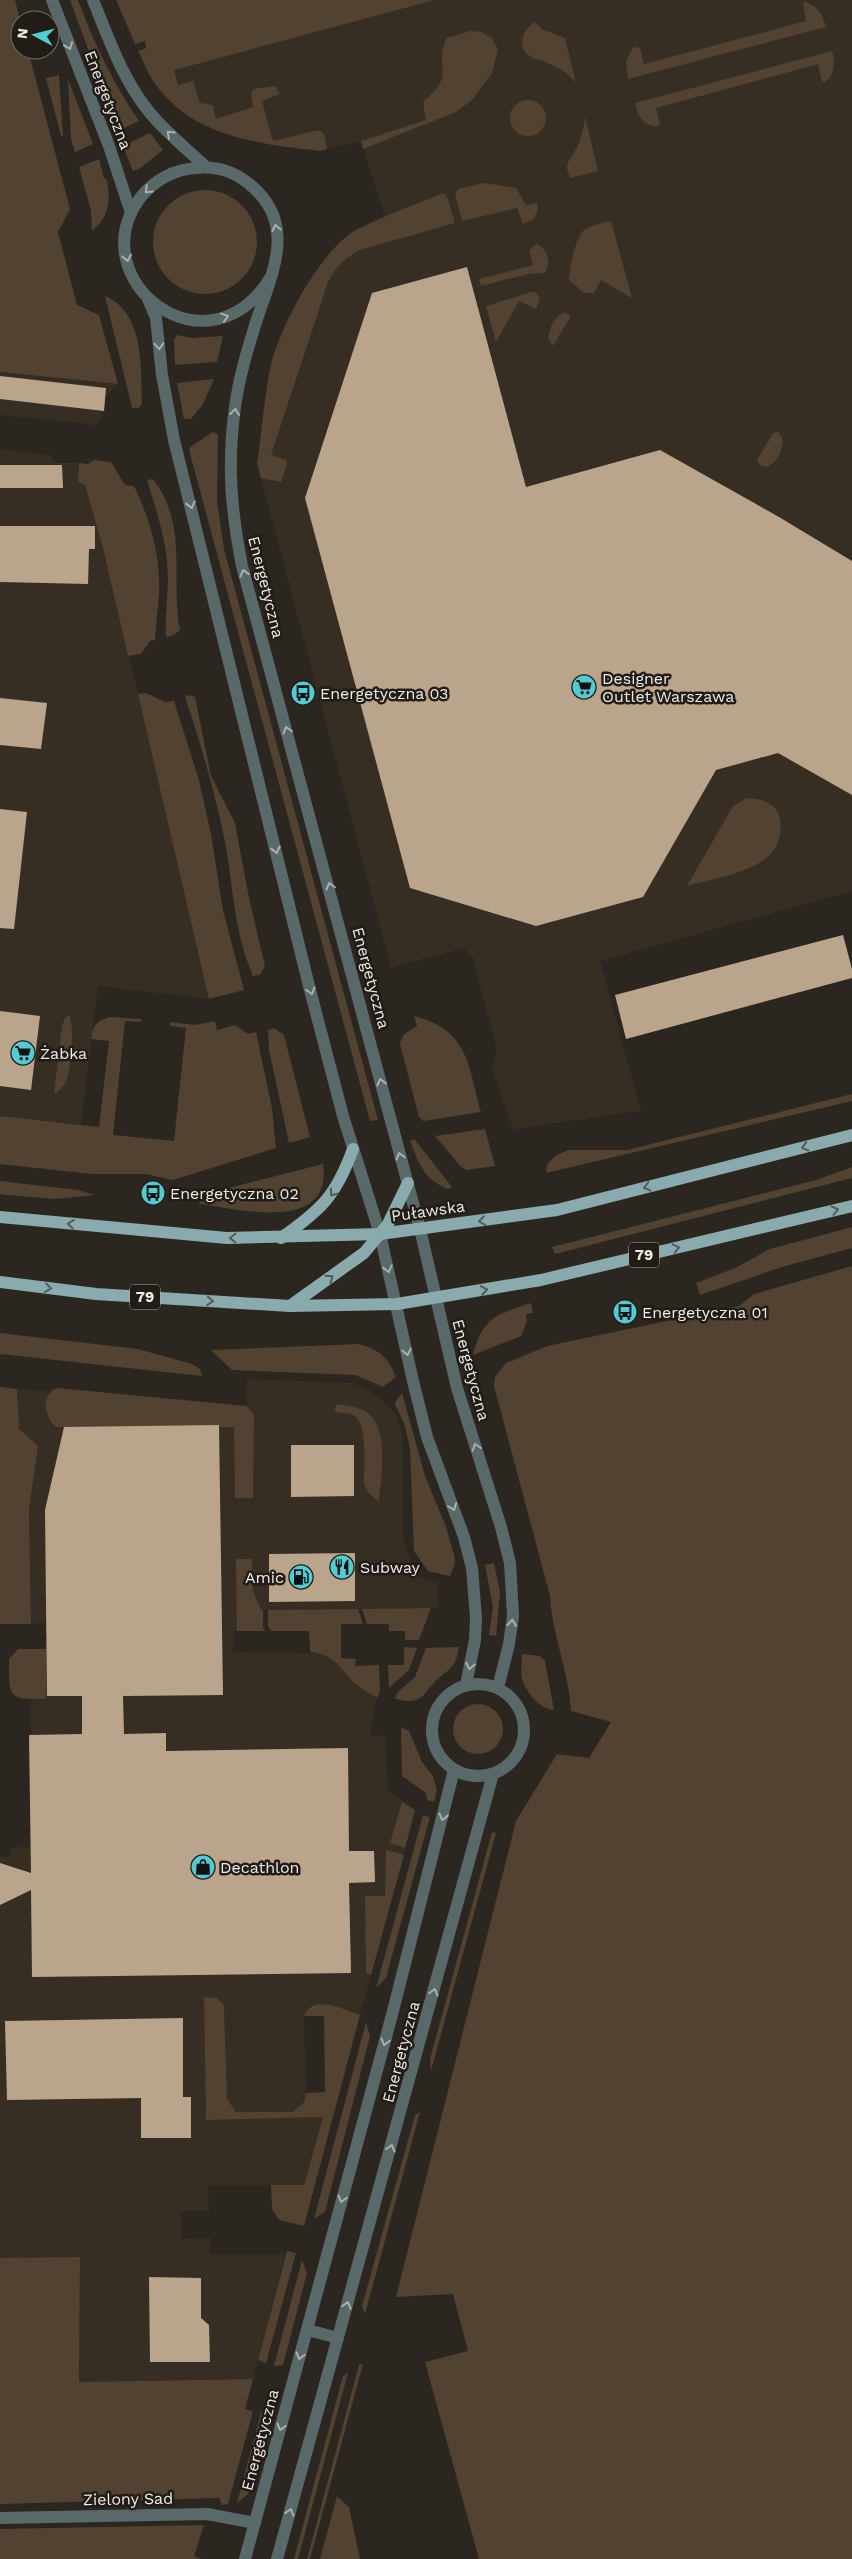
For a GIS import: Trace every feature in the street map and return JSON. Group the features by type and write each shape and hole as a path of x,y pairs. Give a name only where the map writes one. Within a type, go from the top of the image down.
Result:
{"main road":[{"name":"Puławska","path":"0,1217 176,1235 281,1238 380,1234 557,1210 852,1135"},
{"path":"281,1238 308,1219 328,1200 338,1186 353,1150"},
{"path":"290,1306 357,1258 380,1234 388,1224 408,1182"},
{"name":"79","path":"0,1282 96,1294 290,1306 397,1304 541,1280 852,1206"}],"street":[{"name":"Energetyczna","path":"52,0 109,146 131,213"},
{"name":"Energetyczna","path":"93,0 112,48 132,86 157,121 206,167"},
{"name":"Energetyczna","path":"272,275 262,291 250,304 234,314 216,320 198,321 180,318 162,310 148,299 136,284 129,268 125,249 126,231 131,213 141,197 154,184 170,174 187,168 206,167 224,170 241,178 256,189 267,204 275,220 279,239 278,258 248,348 236,405 230,460 232,507 242,566 408,1182 457,1388 501,1527 510,1563 513,1616 509,1644 498,1688"},
{"name":"Energetyczna","path":"148,299 156,318 162,375 174,440 309,986 353,1150 380,1234 427,1437 464,1537 472,1568 476,1618 475,1640 466,1685"},
{"path":"482,1684 498,1688 511,1697 520,1710 524,1726 523,1741 516,1755 506,1766 493,1774 473,1776 454,1770 443,1760 435,1748 432,1733 433,1718 440,1704 451,1692 466,1685 482,1684"},
{"name":"Energetyczna","path":"245,2559 396,2001 454,1770"},
{"name":"Energetyczna","path":"277,2559 493,1774"},
{"path":"308,2330 338,2338"},
{"name":"Zielony Sad","path":"0,2518 206,2514 255,2523"}],"shaded area":[{"path":"0,0 15,0 18,10 10,10 10,60 31,60 70,209 58,232 77,305 99,315 118,384 0,372"},
{"path":"70,0 78,0 105,62 139,121 118,131"},
{"path":"116,0 434,0 174,70 178,85 193,81 200,103 213,105 216,119 253,107 251,93 254,89 275,86 280,94 262,101 273,141 319,130 324,134 327,149 320,151 275,145 230,135 190,117 172,103 153,81 138,51 146,48 145,41 135,44"},
{"name":"Designer Outlet Warszawa","path":"344,0 852,0 852,891 600,961 641,1111 513,1129 492,1070 497,1050 473,959 464,948 391,968 257,463 271,364 286,325 312,277 338,244 357,229 385,217 361,141 320,151 270,145 209,120 152,69"},
{"path":"803,2 812,5 818,10 826,27 628,79 626,61 633,47 640,48 644,64 806,21"},
{"path":"536,22 541,29 565,38 576,83 561,70 532,58 523,49 524,33"},
{"path":"470,31 481,32 492,38 498,50 492,73 472,100 456,112 363,149 361,141 426,120 423,102 440,84 443,70 443,48 447,38"},
{"path":"832,51 834,59 833,68 831,76 825,82 822,81 818,64 656,108 660,124 656,127 644,122 636,108 635,103"},
{"path":"59,75 63,136 61,136 46,78"},
{"path":"68,79 93,144 75,152 71,139"},
{"path":"528,100 540,106 546,118 540,130 528,136 516,130 510,118 516,106"},
{"path":"585,116 598,171 571,178 567,169 583,131"},
{"path":"150,133 163,150 139,169 133,171 123,146"},
{"path":"99,159 104,178 107,180 109,195 105,214 98,226 92,231 91,211 79,167"},
{"path":"484,183 516,188 526,205 537,203 538,210 534,219 523,224 517,208 462,221 455,194 458,189"},
{"path":"205,190 225,194 242,205 253,222 257,242 253,262 242,279 225,290 205,294 185,290 168,279 157,262 153,242 157,222 168,205 185,194"},
{"path":"443,193 447,196 455,223 360,250 337,267 328,282 271,455 286,460 287,464 281,482 261,478 257,463 271,365 283,330 304,289 330,252 344,238 368,224"},
{"path":"611,221 632,298 601,280 594,293 584,293 569,280 570,268 581,233 597,224"},
{"path":"536,244 546,252 548,264 545,273 528,274 481,286 479,279 533,265 529,250"},
{"path":"535,292 540,298 536,309 519,301 496,342 486,306"},
{"path":"105,296 118,304 128,315 134,328 138,343 141,374 142,404 139,408 132,408"},
{"path":"565,312 571,316 553,346 548,338 550,330 555,319"},
{"path":"177,335 192,338 223,336 217,362 175,365 174,340"},
{"path":"0,372 118,384 105,397 104,411 97,425 0,415"},
{"path":"214,379 203,404 191,419 184,419 177,383"},
{"path":"213,432 218,435 217,501 224,549 378,1120 370,1121 189,450 190,447"},
{"path":"778,432 783,441 779,455 767,467 759,465 757,460 773,433"},
{"path":"0,449 50,455 55,463 79,463 78,482 85,485 103,548 209,991 209,999 98,986 81,1125 0,1116"},
{"path":"94,460 111,462 125,485 134,486 153,538 159,580 155,640 150,641 141,654 128,656 103,548 85,485 78,482 79,463 88,464"},
{"path":"153,479 164,497 175,533 177,610 180,630 174,635 166,637 167,563 162,532 147,480"},
{"path":"146,693 165,702 174,701 199,780 211,834 223,910 244,990 209,999 138,694"},
{"path":"189,695 195,697 211,776 235,823 249,898 265,966 260,975 253,976 241,942 225,842 217,805 185,697"},
{"path":"747,798 766,802 776,810 780,817 781,827 776,846 768,856 757,864 729,875 687,886 733,806"},
{"path":"69,1015 72,1037 68,1072 64,1085 54,1094 62,1026 65,1018"},
{"path":"414,1016 432,1022 446,1030 456,1040 469,1065 481,1112 423,1121 419,1117 400,1044 404,1035 417,1026"},
{"path":"111,1017 141,1019 141,1022 125,1021 113,1135 174,1141 186,1028 170,1026 170,1022 195,1025 215,1021 217,1030 235,1025 248,1034 256,1032 272,1108 276,1148 173,1180 146,1174 92,1174 0,1164 0,1116 99,1127 109,1041 91,1039 96,1024"},
{"path":"274,1028 284,1035 310,1137 289,1143 269,1050 268,1030"},
{"path":"852,1094 852,1101 546,1173 547,1165 555,1156 568,1150 627,1150"},
{"path":"485,1129 495,1166 467,1170 461,1167 435,1136"},
{"path":"410,1140 415,1140 452,1187 448,1189 428,1176 419,1163"},
{"path":"323,1164 322,1186 313,1200 298,1209 279,1212 258,1212 199,1204 201,1195"},
{"path":"852,1167 852,1178 555,1254 552,1247 816,1180"},
{"path":"0,1181 78,1190 95,1195 56,1199 6,1195 0,1194"},
{"path":"852,1227 852,1248 782,1267 700,1295 696,1283 735,1268 770,1249"},
{"path":"852,1266 852,2559 479,2559 425,2362 468,2351 453,2294 396,2297 516,1821 557,1754 589,1758 611,1722 571,1711 570,1696 551,1611 550,1596 494,1386 495,1377 506,1363 547,1346 739,1306 754,1294"},
{"path":"531,1303 533,1313 526,1314 527,1321 521,1336 473,1355 486,1325 500,1315"},
{"path":"0,1333 138,1349 192,1364 200,1369 202,1376 0,1354"},
{"path":"359,1344 373,1349 382,1355 390,1364 396,1377 383,1387 355,1375 232,1370 211,1350"},
{"path":"247,1379 352,1383 369,1390 396,1415 401,1428 403,1447 403,1539 416,1572 422,1579 437,1583 439,1608 261,1610 253,1591 252,1559 237,1559 237,1631 233,1631 233,1652 322,1653 332,1659 356,1684 377,1698 370,1735 385,1736 388,1790 415,1810 360,2015 322,2003 304,2016 306,2093 300,2108 293,2112 236,2112 227,2099 224,2005 217,1998 204,1997 206,2120 323,2117 304,2185 208,2186 209,2211 181,2211 182,2239 210,2238 210,2254 285,2254 253,2379 79,2382 80,2258 0,2258 0,1857 10,1857 10,1848 32,1847 31,1700 46,1699 46,1623 31,1624 29,1510 38,1447 19,1429 17,1389 50,1391 47,1395 46,1415 56,1427 234,1427 235,1497 252,1498 254,1414 246,1406"},
{"path":"0,1387 17,1389 19,1429 38,1446 29,1510 31,1624 0,1624"},
{"path":"57,1388 246,1406 254,1414 253,1498 235,1498 234,1427 56,1427 49,1418 46,1400 48,1395"},
{"path":"402,1393 425,1476 445,1524 454,1554 455,1563 450,1576 428,1571 414,1551 410,1448 404,1423 395,1402"},
{"path":"337,1404 364,1410 374,1420 379,1430 382,1467 379,1502 368,1492 364,1485 364,1438 359,1421 353,1415 336,1412 334,1409"},
{"path":"236,1559 252,1559 253,1591 261,1610 263,1610 263,1627 265,1631 237,1631"},
{"path":"494,1563 500,1592 496,1636 489,1635 493,1607 485,1565"},
{"path":"431,1608 419,1640 405,1640 405,1631 389,1631 389,1624 367,1624 362,1609"},
{"path":"358,1609 363,1624 341,1624 341,1658 356,1659 355,1666 379,1665 380,1692 377,1698 357,1685 332,1659 319,1653 310,1652 309,1631 271,1631 268,1626 268,1610"},
{"path":"404,1647 417,1648 409,1670 389,1688 388,1665 404,1665"},
{"path":"459,1647 453,1666 423,1696 413,1701 395,1699 397,1693 415,1677 426,1648"},
{"path":"18,1649 46,1649 46,1699 24,1699 17,1697 10,1689 9,1659"},
{"path":"522,1654 540,1656 545,1661 554,1710 540,1704 525,1687 522,1675"},
{"path":"478,1704 496,1711 503,1729 496,1747 478,1754 460,1747 453,1729 460,1711"},
{"path":"401,1727 409,1731 422,1762 433,1776 437,1790 434,1802 427,1800 426,1793 402,1776"},
{"path":"402,1802 415,1810 405,1848 390,1843"},
{"path":"423,1815 430,1817 386,1978 376,1988"},
{"path":"492,1832 496,1833 431,2071 430,2059"},
{"path":"386,1850 404,1855 371,1975 366,1973 365,1896 385,1896"},
{"path":"204,1997 217,1998 224,2005 227,2099 236,2112 293,2112 304,2102 306,2093 325,2092 324,2016 304,2016 308,2009 314,2005 321,2004 360,2015 304,2226 279,2220 272,2209 271,2185 304,2185 323,2117 206,2120"},
{"path":"366,2022 370,2036 325,2212 314,2219"},
{"path":"420,2112 365,2314 362,2306 415,2115"},
{"path":"287,2251 296,2253 266,2363 258,2360"},
{"path":"80,2257 79,2382 253,2379 245,2409 253,2411 228,2504 221,2505 220,2498 0,2504 0,2258"},
{"path":"302,2260 307,2273 283,2365 274,2366"},
{"path":"363,2364 310,2559 307,2559 359,2365"},
{"path":"348,2373 298,2559 294,2559 343,2376"},
{"path":"261,2412 269,2415 248,2494 237,2503"},
{"path":"337,2496 349,2507 360,2559 320,2559"},
{"path":"204,2525 194,2556 202,2559 0,2559 0,2529"}],"building":[{"path":"467,267 526,487 660,450 779,517 852,561 852,795 778,753 716,770 643,897 536,926 410,888 305,498 372,293"},
{"path":"0,376 106,388 104,411 0,399"},
{"path":"0,465 62,465 63,488 0,488"},
{"path":"0,526 95,526 95,549 89,549 88,584 0,582"},
{"path":"0,698 47,703 41,749 0,745"},
{"path":"0,809 27,812 14,929 0,928"},
{"path":"843,935 852,969 852,978 626,1039 615,995"},
{"name":"Żabka","path":"0,1011 40,1016 31,1090 0,1086"},
{"name":"Decathlon","path":"219,1425 223,1695 123,1696 124,1734 166,1733 166,1751 348,1748 349,1851 374,1851 375,1882 349,1883 351,1973 32,1977 31,1890 0,1905 0,1863 31,1873 29,1735 82,1734 82,1696 47,1696 45,1510 64,1427"},
{"path":"291,1445 354,1445 354,1496 291,1497"},
{"path":"355,1553 355,1601 269,1602 269,1554"},
{"path":"183,2018 183,2097 191,2097 191,2138 141,2138 141,2098 7,2100 5,2021"},
{"path":"149,2277 201,2278 201,2318 209,2325 210,2362 150,2362"}],"place":[{"name":"Designer Outlet Warszawa","path":"584,687"},
{"name":"Energetyczna 03","path":"303,693"},
{"name":"Żabka","path":"23,1053"},
{"name":"Energetyczna 02","path":"153,1193"},
{"name":"Energetyczna 01","path":"625,1312"},
{"name":"Subway","path":"342,1567"},
{"name":"Amic","path":"301,1577"},
{"name":"Decathlon","path":"203,1867"}]}
